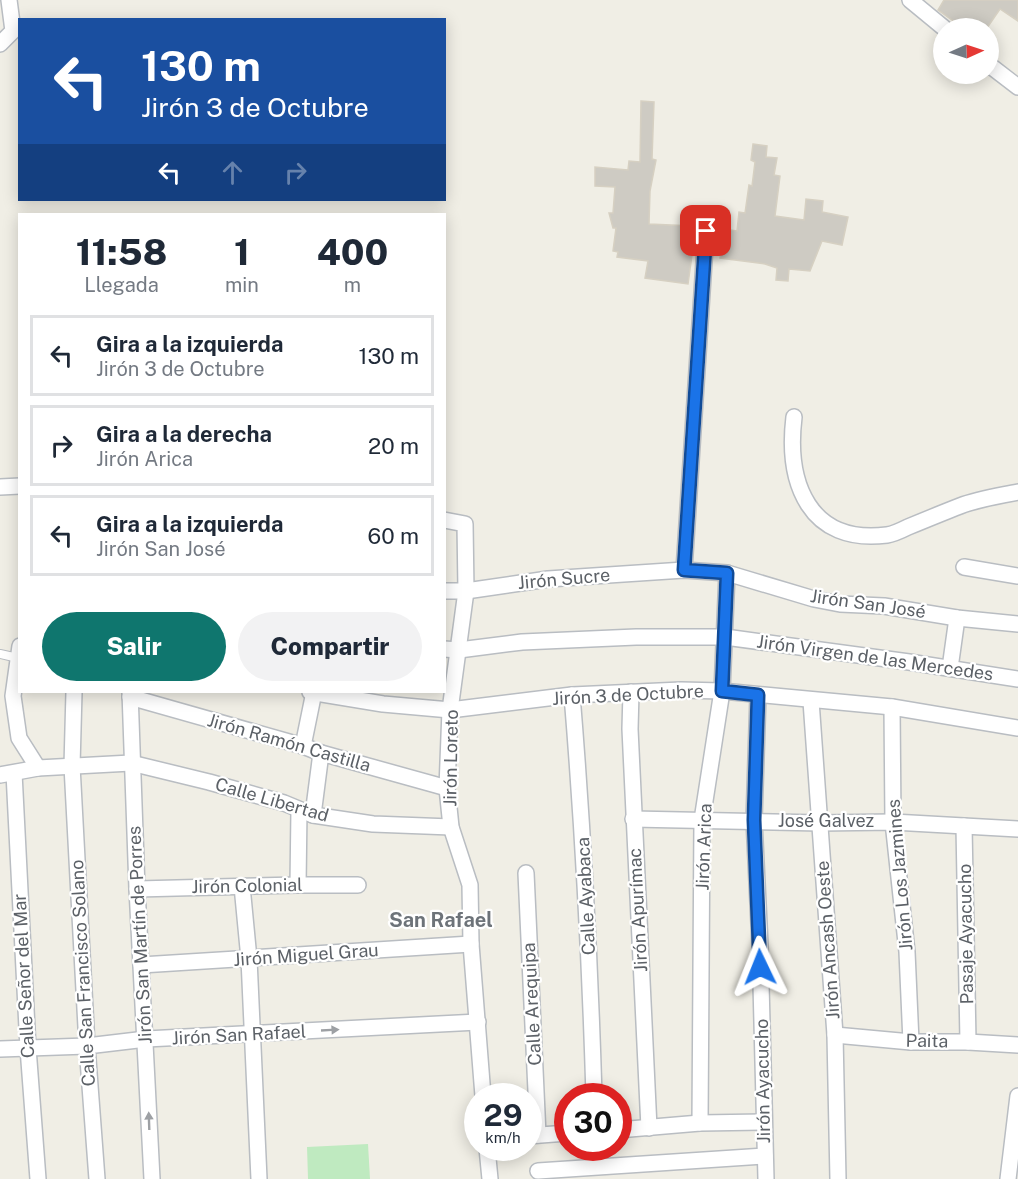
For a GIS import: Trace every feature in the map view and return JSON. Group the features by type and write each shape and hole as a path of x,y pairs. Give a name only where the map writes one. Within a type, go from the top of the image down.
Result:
{"street":[{"path":"0,44 12,31 9,0"},
{"path":"910,0 933,19"},
{"path":"999,72 1018,87"},
{"path":"684,570 706,231"},
{"path":"794,417 793,443 801,492 814,514 833,529 861,535 888,535 963,504 1018,492"},
{"path":"0,488 18,486"},
{"name":"Jirón Loreto","path":"446,520 465,524 466,591 452,649 447,788 451,827 470,885 471,944 482,1083"},
{"path":"964,567 1018,576"},
{"name":"Jirón San José","path":"684,570 727,573 814,599 840,604 912,609 957,618 1018,624"},
{"name":"Jirón Sucre","path":"446,591 466,591 548,579 684,570"},
{"name":"Jirón Arica","path":"700,1123 702,819 722,691 727,573"},
{"path":"950,668 957,618"},
{"name":"Jirón Virgen de las Mercedes","path":"452,649 522,642 590,639 725,637 1018,679"},
{"path":"18,659 13,696 19,738 38,768"},
{"name":"Jirón 3 de Octubre","path":"319,693 383,704 450,710 572,696 631,692 722,691 892,707 1018,728"},
{"name":"Jirón Apurímac","path":"631,692 633,819 649,1128"},
{"name":"Calle San Francisco Solano","path":"74,693 72,766 87,1046 97,1179"},
{"path":"303,746 313,693"},
{"name":"Jirón Ramón Castilla","path":"130,694 321,753 447,788"},
{"name":"Jirón San Martín de Porres","path":"130,694 136,889 152,1179"},
{"name":"Jirón Ayacucho","path":"758,695 754,820 760,945 766,1179"},
{"name":"Calle Ayabaca","path":"572,696 583,822 594,1083"},
{"name":"Jirón Ancash Oeste","path":"811,701 835,1035 838,1179"},
{"name":"Jirón Los Jazmines","path":"892,707 893,822 907,952 911,1042"},
{"path":"298,885 306,812 321,753"},
{"name":"Calle Libertad","path":"7,774 38,768 131,763 209,782 284,803 306,812 373,824 451,827"},
{"name":"Calle Señor del Mar","path":"7,774 38,1179"},
{"name":"José Galvez","path":"633,819 820,823 893,822 1018,830"},
{"name":"Pasaje Ayacucho","path":"964,826 968,1042"},
{"name":"Calle Arequipa","path":"526,873 532,1083"},
{"path":"242,885 249,959 259,1179"},
{"name":"Jirón Colonial","path":"136,889 242,885 358,885"},
{"name":"Jirón Miguel Grau","path":"141,965 471,944"},
{"name":"Jirón San Rafael","path":"0,1049 87,1046 146,1039 477,1022"},
{"name":"Paita","path":"835,1035 911,1042 1018,1045"},
{"path":"1008,1179 1018,1096"},
{"path":"632,1129 700,1123 764,1122"},
{"path":"538,1171 765,1156"},
{"path":"488,1161 490,1179"},
{"path":"766,1179 773,1179"}],"lane":[{"path":"0,654 18,652"}],"green space":[{"path":"368,1144 370,1179 308,1179 307,1147"}],"building":[{"path":"944,0 1018,0 1018,21 1000,9 994,18 949,18 938,10"},
{"path":"641,101 654,102 652,159 656,160 650,191 649,224 693,226 688,284 645,278 648,261 617,257 618,252 613,251 616,228 613,228 609,213 613,213 615,187 595,186 595,167 628,170 629,161 640,162"},
{"path":"753,144 767,146 766,157 777,158 774,175 780,176 775,216 804,220 806,199 823,201 822,212 848,217 842,245 822,241 810,271 789,269 788,281 776,280 777,268 765,264 720,258 724,229 737,231 739,212 745,213 755,162 751,160"}],"district":[{"name":"San Rafael","path":"441,920"}],"route":[{"path":"706,231 684,570 727,573 722,691 758,695 754,820 760,967"}]}
